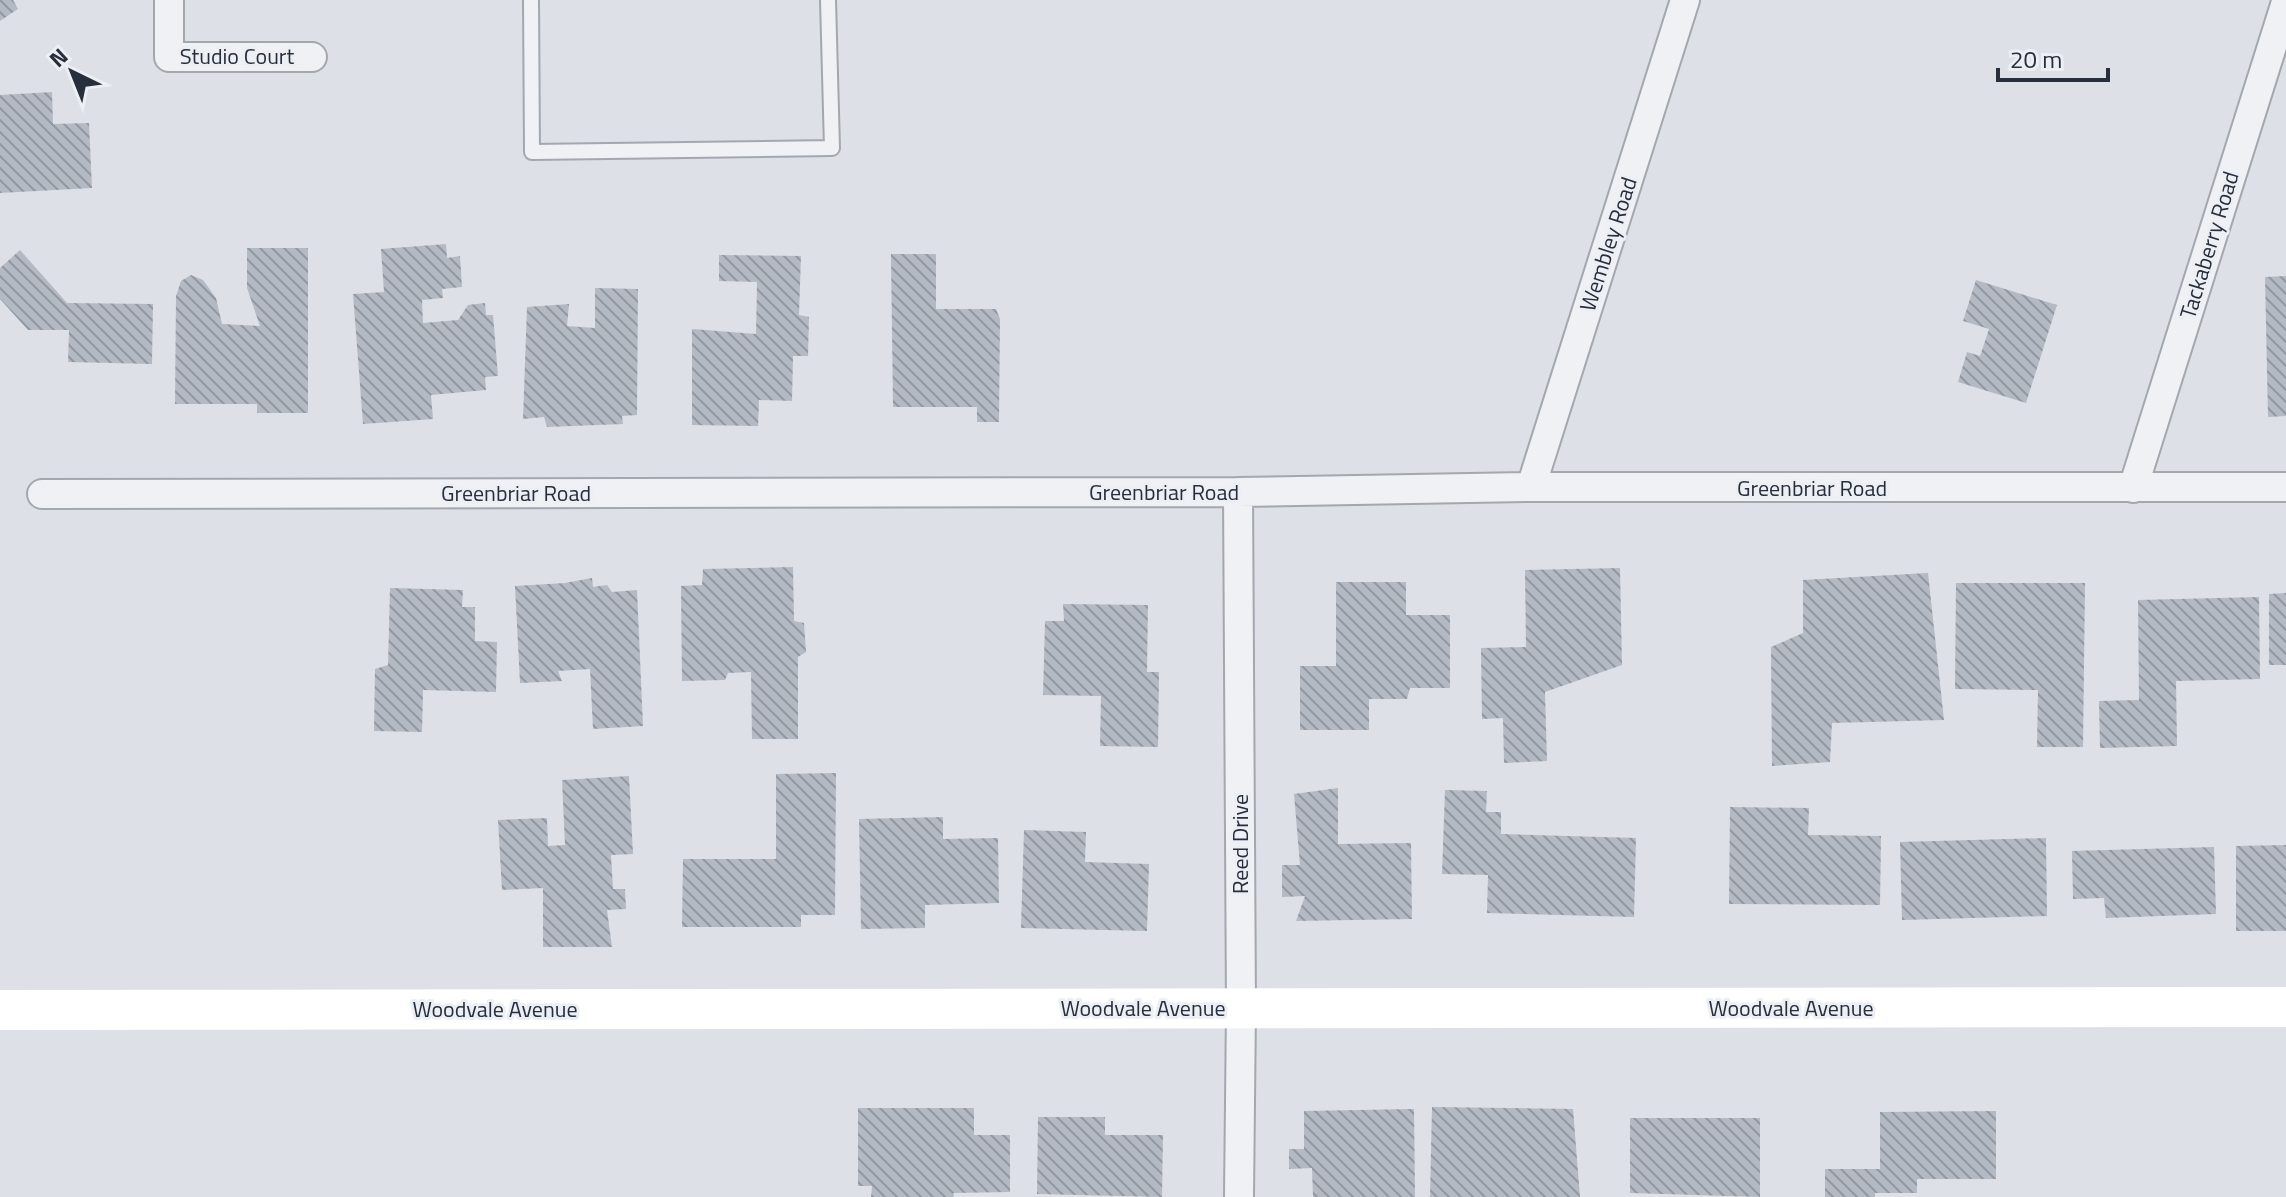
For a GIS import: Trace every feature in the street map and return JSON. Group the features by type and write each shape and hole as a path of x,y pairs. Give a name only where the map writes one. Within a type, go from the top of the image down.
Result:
{"street":[{"name":"Studio Court","path":"169,0 169,57 312,57"},
{"name":"Wembley Road","path":"1531,487 1685,0"},
{"name":"Tackaberry Road","path":"2133,488 2286,2"},
{"name":"Greenbriar Road","path":"42,494 2286,487"},
{"name":"Reed Drive","path":"1238,492 1239,1197"},
{"name":"Woodvale Avenue","path":"0,1010 2286,1007"}],"lane":[{"path":"531,0 532,152 832,148 828,0"}],"building":[{"path":"0,0 13,0 18,9 0,21"},
{"path":"52,92 53,124 89,123 92,188 0,193 0,95"},
{"path":"446,244 447,258 460,256 462,287 442,289 443,298 422,300 423,323 458,320 468,305 485,303 486,315 493,315 498,376 485,377 486,390 431,395 433,419 363,424 353,294 384,292 381,249"},
{"path":"247,248 308,248 308,413 257,413 257,404 175,404 176,296 181,281 191,275 203,280 216,298 222,324 260,326 247,288"},
{"path":"20,250 67,303 153,304 152,364 68,362 69,330 28,330 0,299 0,268"},
{"path":"891,254 936,254 936,309 996,309 1000,319 999,422 977,422 977,407 893,407"},
{"path":"719,255 801,256 799,315 809,317 808,356 793,356 792,401 759,400 758,426 692,425 692,329 756,334 757,282 719,281"},
{"path":"2286,276 2286,416 2268,417 2265,277"},
{"path":"1976,280 2057,305 2026,403 1958,382 1967,352 1980,356 1989,329 1963,321"},
{"path":"595,288 638,289 637,415 622,416 623,424 547,427 544,417 523,419 527,307 569,304 567,326 595,328"},
{"path":"793,567 794,621 804,623 806,652 798,657 798,739 752,739 751,672 728,673 725,680 682,681 681,586 702,585 703,569"},
{"path":"1620,568 1622,665 1545,692 1547,761 1504,763 1503,718 1482,719 1481,648 1526,647 1525,570"},
{"path":"1928,573 1944,720 1832,723 1830,762 1772,766 1771,647 1803,633 1803,580"},
{"path":"592,578 593,587 607,585 612,592 637,590 643,726 593,729 590,669 558,671 562,681 520,683 515,586"},
{"path":"1336,582 1406,582 1406,615 1450,615 1450,688 1410,688 1407,699 1369,699 1369,730 1300,730 1300,666 1336,666"},
{"path":"1956,583 2085,583 2083,747 2037,747 2038,690 1955,689"},
{"path":"390,588 463,590 462,607 475,607 475,641 497,642 496,692 423,690 422,732 374,731 375,669 388,665"},
{"path":"2286,593 2286,665 2269,665 2269,594"},
{"path":"2259,597 2260,679 2176,681 2177,746 2100,748 2099,701 2139,700 2138,600"},
{"path":"1063,604 1148,605 1147,672 1159,672 1158,747 1100,746 1101,696 1043,695 1045,621 1064,621"},
{"path":"836,773 835,915 801,915 801,927 682,927 683,859 776,859 776,774"},
{"path":"629,776 633,854 611,855 613,889 625,889 626,909 607,910 612,947 543,947 543,888 502,890 498,820 547,818 548,846 565,845 562,780"},
{"path":"1338,788 1338,844 1411,843 1412,919 1296,921 1305,896 1282,897 1282,865 1300,865 1294,794"},
{"path":"1445,790 1487,791 1486,812 1501,812 1501,834 1636,838 1634,917 1487,913 1488,875 1442,874"},
{"path":"1730,807 1809,808 1808,835 1881,836 1880,905 1729,904"},
{"path":"943,817 943,839 998,838 999,903 925,905 925,928 861,929 859,819"},
{"path":"1024,830 1086,832 1085,862 1149,864 1147,931 1021,928"},
{"path":"2046,838 2047,916 1902,920 1900,842"},
{"path":"2286,845 2286,931 2236,931 2236,846"},
{"path":"2214,847 2216,914 2106,918 2104,898 2073,899 2072,851"},
{"path":"1432,1107 1573,1109 1580,1197 1430,1197"},
{"path":"858,1108 974,1108 974,1135 1010,1135 1010,1192 953,1193 954,1197 871,1197 872,1186 858,1186"},
{"path":"1414,1109 1415,1197 1313,1197 1312,1168 1289,1169 1289,1149 1304,1149 1304,1111"},
{"path":"1996,1111 1996,1179 1917,1179 1917,1193 1825,1197 1825,1169 1880,1169 1880,1112"},
{"path":"1038,1117 1105,1117 1105,1135 1163,1135 1162,1197 1037,1194"},
{"path":"1630,1118 1760,1118 1760,1197 1630,1193"}]}
